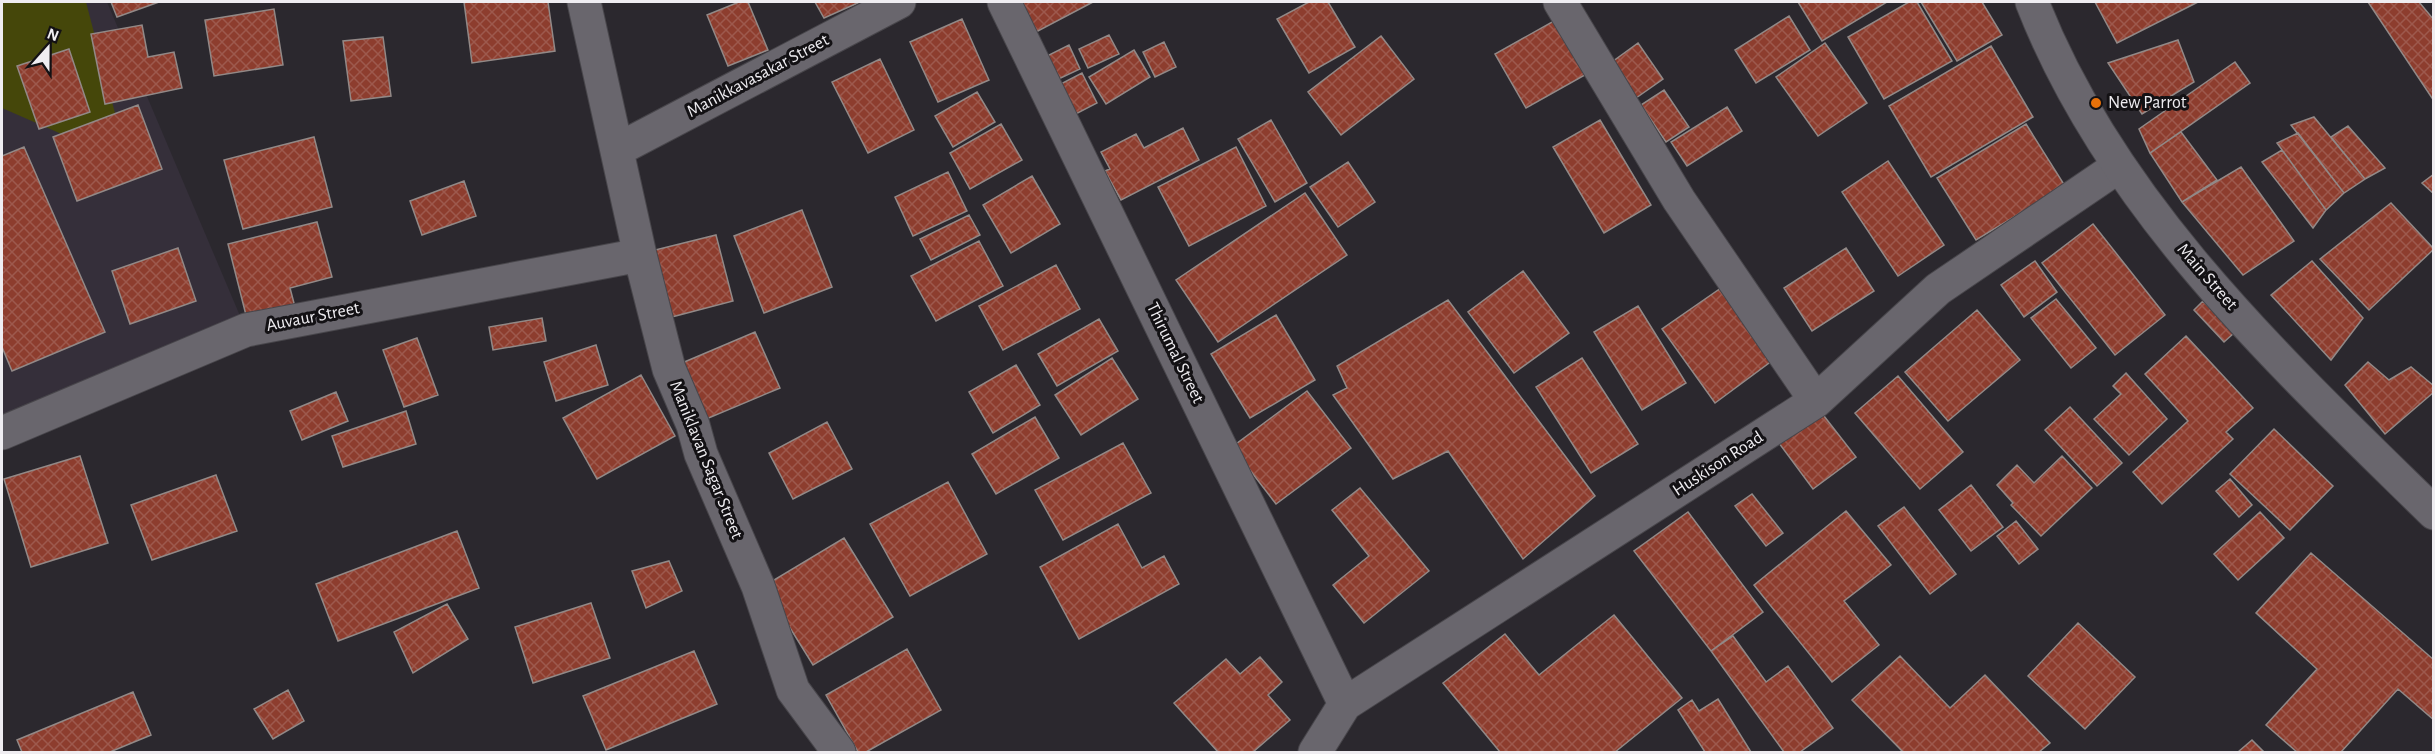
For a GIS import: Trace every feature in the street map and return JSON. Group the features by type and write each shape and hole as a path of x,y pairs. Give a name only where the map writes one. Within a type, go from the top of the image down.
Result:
{"street":[{"name":"Maniklavan Sagar Street","path":"584,2 640,255 669,369 693,425 701,454 759,586 793,690 838,753"},
{"name":"Manikkavasakar Street","path":"617,150 898,2"},
{"name":"Thirumal Street","path":"1004,2 1346,704"},
{"path":"1560,2 1679,200 1816,401"},
{"name":"Main Street","path":"2032,2 2075,92 2119,166 2183,250 2308,390 2433,513"},
{"name":"Huskison Road","path":"1315,753 1346,704 1816,401 1938,289 2119,166"},
{"name":"Auvaur Street","path":"2,433 246,330 640,255"}],"shaded area":[{"path":"2,2 107,2 246,330 2,420"},
{"path":"2,2 86,2 128,163 2,108"}],"building":[{"path":"111,2 159,2 117,17"},
{"path":"464,2 548,2 555,51 472,63"},
{"path":"739,2 748,2 768,50 728,66 707,15"},
{"path":"815,2 860,2 824,18"},
{"path":"1020,2 1093,2 1036,32"},
{"path":"1309,2 1328,2 1355,47 1309,73 1277,19"},
{"path":"1798,2 1887,2 1822,41"},
{"path":"1909,2 1917,2 1952,61 1884,99 1848,37"},
{"path":"1921,2 1982,2 2002,35 1957,61"},
{"path":"2095,2 2198,2 2117,43"},
{"path":"2368,2 2419,2 2434,20 2434,101"},
{"path":"274,9 283,65 214,76 205,20"},
{"path":"1789,16 1810,50 1756,83 1735,50"},
{"path":"1561,17 1592,71 1526,108 1495,54"},
{"path":"962,19 989,80 938,102 910,42"},
{"path":"142,25 148,57 174,52 182,88 105,104 91,34"},
{"path":"1109,35 1119,54 1088,68 1079,49"},
{"path":"1381,36 1414,79 1341,135 1308,92"},
{"path":"383,37 391,96 351,101 343,41"},
{"path":"2178,40 2194,82 2142,114 2108,63"},
{"path":"1164,42 1176,67 1155,77 1143,52"},
{"path":"1638,43 1663,79 1636,98 1612,62"},
{"path":"1825,43 1867,103 1818,136 1776,77"},
{"path":"1069,45 1080,69 1050,83 1039,60"},
{"path":"1991,46 2033,117 1931,177 1889,106"},
{"path":"69,49 90,112 39,129 17,66"},
{"path":"1134,50 1150,77 1106,104 1089,77"},
{"path":"880,59 914,130 868,153 832,82"},
{"path":"2235,62 2250,83 2150,153 2139,129"},
{"path":"1082,73 1097,103 1066,119 1051,89"},
{"path":"1664,90 1689,127 1666,142 1641,105"},
{"path":"977,92 995,122 953,147 935,116"},
{"path":"138,105 162,169 77,201 53,137"},
{"path":"1727,107 1742,131 1687,166 1671,142"},
{"path":"2314,117 2365,179 2344,193 2291,125"},
{"path":"1271,120 1307,183 1275,202 1238,139"},
{"path":"1600,120 1651,205 1604,233 1553,147"},
{"path":"1001,124 1022,160 970,189 950,153"},
{"path":"2026,124 2065,186 1976,240 1937,178"},
{"path":"2348,126 2385,168 2365,179 2331,137"},
{"path":"1183,128 1199,160 1121,200 1105,171 1110,169 1101,152 1136,134 1144,148"},
{"path":"2181,132 2217,180 2182,202 2150,153"},
{"path":"2298,133 2344,193 2326,210 2277,143"},
{"path":"314,137 332,207 243,229 224,160"},
{"path":"24,147 105,332 12,371 2,347 2,156"},
{"path":"1236,147 1266,206 1189,246 1158,187"},
{"path":"2282,150 2326,210 2313,228 2262,162"},
{"path":"1888,161 1944,245 1898,276 1842,192"},
{"path":"1348,162 1375,202 1338,227 1310,187"},
{"path":"2241,167 2294,241 2243,275 2182,202"},
{"path":"948,172 967,211 913,236 895,197"},
{"path":"2434,174 2434,194 2422,183"},
{"path":"1032,176 1060,224 1011,253 983,205"},
{"path":"464,181 476,216 422,235 410,201"},
{"path":"1305,193 1347,255 1218,342 1176,280"},
{"path":"2391,203 2434,249 2369,310 2320,259"},
{"path":"802,210 832,287 764,313 734,236"},
{"path":"969,215 980,235 931,260 920,239"},
{"path":"317,222 332,277 290,288 295,307 247,319 228,244"},
{"path":"2093,224 2165,315 2115,355 2042,263"},
{"path":"716,235 733,301 664,319 647,252"},
{"path":"979,241 1003,286 936,321 911,276"},
{"path":"178,248 196,301 130,324 112,271"},
{"path":"1846,248 1874,291 1812,331 1784,288"},
{"path":"2035,261 2057,292 2024,317 2001,285"},
{"path":"2312,261 2363,318 2331,360 2271,295"},
{"path":"1056,265 1080,309 1003,350 979,306"},
{"path":"1523,271 1569,333 1514,373 1468,312"},
{"path":"1721,288 1773,360 1715,403 1662,329"},
{"path":"2056,299 2096,348 2071,368 2031,318"},
{"path":"1448,300 1595,496 1523,559 1448,451 1393,479 1333,395 1347,388 1337,366"},
{"path":"2203,301 2234,333 2224,342 2194,310"},
{"path":"1638,306 1686,383 1642,410 1594,332"},
{"path":"1977,310 2020,360 1948,421 1905,372"},
{"path":"1276,315 1315,380 1250,418 1211,354"},
{"path":"542,318 546,341 493,350 489,327"},
{"path":"1099,319 1118,351 1057,386 1038,354"},
{"path":"755,332 780,388 699,422 675,366"},
{"path":"2186,336 2253,408 2226,432 2233,439 2162,504 2133,472 2188,421 2145,374"},
{"path":"417,338 438,395 404,407 383,350"},
{"path":"596,345 608,385 556,401 544,362"},
{"path":"1112,358 1138,399 1081,435 1055,395"},
{"path":"1582,358 1638,444 1591,473 1536,387"},
{"path":"2368,362 2389,380 2411,367 2434,386 2434,392 2385,434 2345,385"},
{"path":"1016,365 1040,405 993,433 969,392"},
{"path":"2126,373 2167,419 2129,455 2094,419 2121,394 2113,386"},
{"path":"641,375 675,436 597,479 563,418"},
{"path":"1898,376 1963,452 1920,489 1855,413"},
{"path":"1307,391 1351,448 1276,504 1232,447"},
{"path":"336,392 348,421 302,440 290,411"},
{"path":"1817,407 1856,457 1813,489 1776,439"},
{"path":"2070,407 2122,463 2097,486 2045,430"},
{"path":"406,411 416,444 343,467 332,436"},
{"path":"1035,417 1059,458 996,494 972,454"},
{"path":"827,422 852,469 793,499 769,453"},
{"path":"2274,429 2333,486 2290,530 2230,474"},
{"path":"1123,443 1151,493 1063,540 1035,490"},
{"path":"80,456 108,543 31,567 4,479"},
{"path":"2062,456 2092,488 2041,536 2011,505 2013,503 1997,485 2017,465 2034,483"},
{"path":"216,475 237,531 152,560 131,505"},
{"path":"2230,479 2252,505 2239,517 2216,491"},
{"path":"948,482 987,554 910,596 870,524"},
{"path":"1971,485 2003,527 1971,551 1939,510"},
{"path":"1360,488 1429,571 1364,623 1333,585 1369,556 1332,510"},
{"path":"1752,494 1783,533 1766,546 1735,506"},
{"path":"1904,507 1956,574 1930,594 1878,526"},
{"path":"1846,511 1891,565 1844,601 1879,645 1832,682 1754,585"},
{"path":"1688,512 1763,612 1711,651 1634,551"},
{"path":"2260,512 2284,538 2238,580 2214,554"},
{"path":"2016,521 2038,549 2019,564 1997,536"},
{"path":"1118,524 1142,568 1164,556 1179,584 1079,639 1040,567"},
{"path":"457,531 479,588 338,641 316,584"},
{"path":"844,538 893,617 813,665 764,586"},
{"path":"2311,553 2434,660 2434,720 2398,689 2341,752 2297,752 2266,725 2317,669 2256,613"},
{"path":"669,561 682,591 646,608 632,571"},
{"path":"591,603 610,658 533,683 515,627"},
{"path":"447,604 468,639 413,673 394,632"},
{"path":"1614,615 1682,698 1615,752 1500,752 1443,683 1505,634 1539,675"},
{"path":"2078,623 2135,677 2085,729 2028,676"},
{"path":"1733,636 1766,682 1788,666 1833,728 1800,752 1784,752 1711,651"},
{"path":"907,649 941,710 866,752 858,752 826,695"},
{"path":"694,651 717,704 606,750 583,696"},
{"path":"1900,656 1950,708 1985,675 2050,743 2039,752 1903,752 1852,700"},
{"path":"1260,657 1282,682 1268,695 1290,720 1253,752 1218,752 1174,703 1226,659 1240,674"},
{"path":"288,690 304,721 273,739 254,709"},
{"path":"133,692 151,735 110,752 22,752 17,740"},
{"path":"1718,699 1751,752 1705,752 1678,710 1692,700 1699,711"},
{"path":"2252,740 2264,752 2238,752"}],"place":[{"name":"New Parrot","path":"2096,103"}]}
